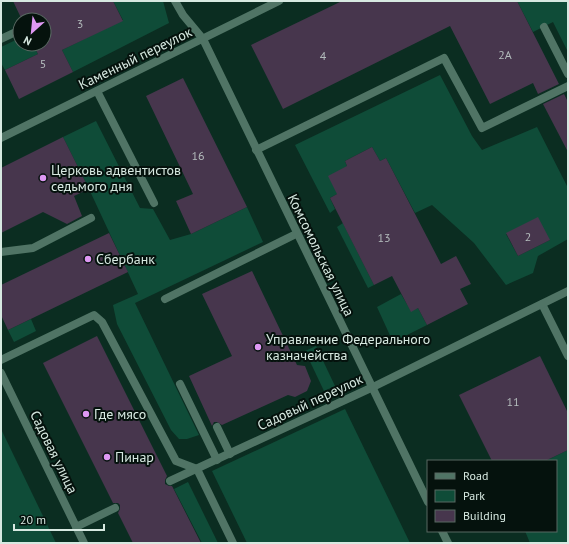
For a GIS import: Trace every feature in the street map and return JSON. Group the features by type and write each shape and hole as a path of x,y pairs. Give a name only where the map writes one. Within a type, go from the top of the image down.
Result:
{"street":[{"name":"Комсомольская улица","path":"175,1 183,15 203,39 296,234 373,387 427,500"},
{"name":"Каменный переулок","path":"1,138 279,1"},
{"path":"544,27 568,74"},
{"path":"1,39 12,34"},
{"path":"256,150 444,58 482,128 568,86"},
{"path":"98,91 154,204"},
{"path":"1,252 32,248 91,218"},
{"path":"165,299 296,234"},
{"name":"Садовый переулок","path":"170,481 373,387 568,292"},
{"path":"542,304 568,356"},
{"path":"1,360 94,315 102,322 176,461 197,469 233,543"},
{"name":"Садовая улица","path":"1,373 84,543"},
{"path":"180,384 216,460"},
{"path":"217,427 230,454"},
{"path":"76,527 115,508"},
{"path":"442,532 448,543"}],"green space":[{"path":"113,1 163,1 169,23 73,72 62,50 123,20"},
{"path":"517,1 568,1 568,52 553,22 533,32"},
{"path":"12,42 12,52 37,52 38,54 5,70 1,63 1,47"},
{"path":"440,75 472,136 482,150 537,127 568,188 568,239 538,256 533,273 506,285 474,243 432,205 415,213 386,158 380,161 372,147 345,161 347,166 337,194 330,198 335,209 330,213 295,145","holes":["506,234 550,240 518,256"]},
{"path":"96,121 140,208 153,209 170,240 191,234 247,207 263,242 135,303 199,435 187,439 179,439 171,430 117,324 113,305 138,294 63,137"},
{"path":"343,223 374,285 368,288 337,227"},
{"path":"401,294 411,311 418,308 427,325 393,342 377,307"},
{"path":"31,319 36,331 14,342 8,330"},
{"path":"316,346 335,386 324,391 305,351"},
{"path":"345,409 410,543 247,543 212,471"},
{"path":"1,429 56,543 1,543"},
{"path":"568,450 568,543 530,543 525,532 557,532 557,460 547,460"},
{"path":"188,482 218,543 202,543 174,489"}],"building":[{"path":"13,1 113,1 123,21 62,50 73,72 19,99 5,70 38,54 37,52 52,52 52,12 18,12"},
{"path":"342,1 517,1 559,84 538,94 533,83 490,104 450,26 283,109 251,45"},
{"path":"183,78 247,207 191,234 176,201 193,194 146,96"},
{"path":"564,94 568,102 568,152 543,104"},
{"name":"Церковь адвентистов седьмого дня","path":"63,137 89,189 74,196 82,216 67,224 43,212 1,233 1,168"},
{"path":"372,147 380,161 386,158 441,264 456,256 471,284 460,289 468,304 427,325 418,308 411,312 392,276 374,285 330,198 337,194 328,176 347,166 345,161"},
{"path":"538,217 550,240 518,256 506,233"},
{"name":"Сбербанк","path":"109,233 128,272 8,330 1,315 1,285"},
{"name":"Управление Федерального казначейства","path":"252,271 297,365 305,366 311,381 307,391 295,397 288,395 222,425 214,422 212,426 189,376 232,356 202,294"},
{"path":"97,336 167,476 165,484 172,486 201,543 133,543 118,513 120,505 118,503 113,503 43,363"},
{"path":"540,356 568,413 568,450 547,460 492,460 459,395"}],"place":[{"name":"Церковь адвентистов седьмого дня","path":"43,178"},
{"name":"Сбербанк","path":"88,259"},
{"name":"Управление Федерального казначейства","path":"258,347"},
{"name":"Где мясо","path":"86,414"},
{"name":"Пинар","path":"107,457"}]}
